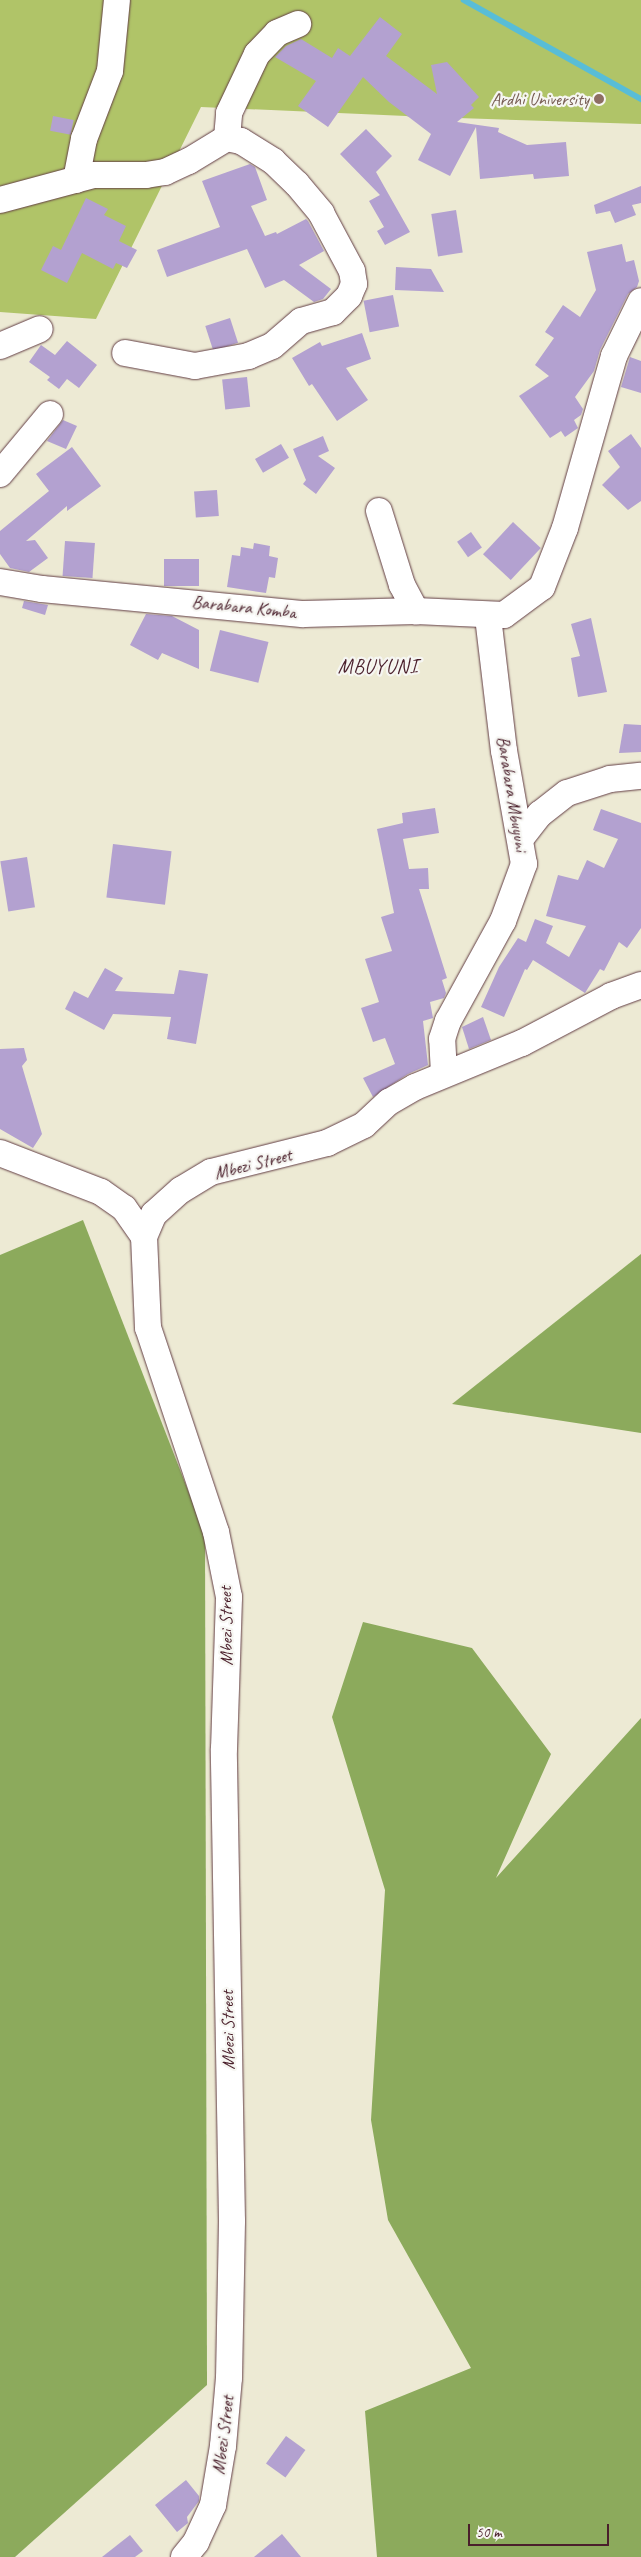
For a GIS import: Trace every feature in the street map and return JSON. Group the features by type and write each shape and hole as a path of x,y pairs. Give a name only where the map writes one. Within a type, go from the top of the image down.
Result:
{"street":[{"path":"76,180 84,139 110,71 116,0"},
{"path":"227,138 229,113 257,54 277,33 298,24"},
{"path":"0,200 93,175 146,175 165,172 227,138 241,141 273,161 321,213 352,271 354,284 349,296 333,312 301,321 272,346 249,356 195,366 125,353"},
{"name":"Barabara Komba","path":"0,582 42,589 304,614 416,611 488,616 504,615 542,587 565,528 614,356 641,301"},
{"path":"0,346 40,329"},
{"path":"0,474 50,414"},
{"path":"379,511 402,585 416,611"},
{"name":"Barabara Mbuyuni","path":"444,1074 442,1039 445,1030 514,894 524,864 504,751 488,616"},
{"path":"520,838 552,803 567,793 610,779 641,776"},
{"name":"Mbezi Street","path":"184,2557 196,2542 213,2505 223,2446 229,2378 232,2220 224,1749 229,1597 216,1532 148,1328 144,1237 154,1214 181,1190 211,1172 328,1143 364,1125 389,1102 444,1074 522,1044 611,996 641,985"},
{"path":"0,1153 101,1192 124,1208 144,1237"}],"green space":[{"path":"0,0 641,0 641,124 428,117 420,119 406,116 201,107 96,319 0,312"},
{"path":"83,1220 205,1534 207,2385 15,2557 0,2557 0,1255"},
{"path":"641,1254 641,1433 452,1404"},
{"path":"363,1622 472,1648 551,1754 496,1878 641,1718 641,2557 377,2557 365,2411 471,2368 388,2220 371,2120 385,1890 332,1717"}],"building":[{"path":"380,17 402,34 386,56 437,94 431,65 447,62 479,97 471,105 474,108 457,122 499,128 498,132 527,145 566,142 569,176 534,179 533,174 480,179 476,127 450,176 418,160 431,134 389,102 363,77 328,127 298,106 316,81 275,57 286,46 301,39 332,58 338,48 350,56"},
{"path":"53,116 74,120 71,135 50,131"},
{"path":"366,129 392,156 376,172 410,232 385,245 377,231 384,227 369,201 380,195 340,154"},
{"path":"250,164 255,167 267,200 251,206 265,236 276,232 277,234 306,219 308,221 324,251 299,265 331,289 323,299 314,302 284,280 265,288 247,249 167,277 157,250 220,227 202,181"},
{"path":"641,186 641,203 632,205 636,215 615,223 610,211 596,214 594,205"},
{"path":"86,198 108,209 104,215 126,226 119,241 137,250 127,268 116,263 113,269 82,253 67,283 41,270 53,246 61,250"},
{"path":"456,210 463,252 438,256 431,214"},
{"path":"622,244 626,262 634,260 639,281 637,287 628,294 600,350 594,371 575,397 583,409 581,415 574,420 578,428 565,437 561,431 550,438 519,396 549,376 535,365 554,338 545,332 563,305 580,317 596,290 587,252"},
{"path":"396,267 431,269 444,292 395,290"},
{"path":"393,295 399,326 370,332 364,301"},
{"path":"230,318 238,343 213,351 205,326"},
{"path":"362,333 371,359 346,368 368,400 337,421 312,384 309,386 292,358 320,342 322,346"},
{"path":"67,341 97,365 79,388 67,379 59,389 47,380 50,377 29,362 41,345 55,355"},
{"path":"630,357 641,361 641,393 621,387"},
{"path":"247,377 250,407 225,409 222,380"},
{"path":"63,420 77,426 66,449 47,441"},
{"path":"631,434 641,448 641,501 628,510 602,485 620,467 608,451"},
{"path":"323,436 329,451 318,456 335,468 316,494 303,484 306,480 293,449"},
{"path":"281,444 289,458 263,473 255,459"},
{"path":"72,447 101,486 67,511 67,506 26,541 35,540 48,558 29,572 10,568 0,554 0,531 49,491 36,474"},
{"path":"217,490 219,516 196,518 194,492"},
{"path":"513,522 541,548 511,580 483,554"},
{"path":"471,532 482,548 468,557 457,542"},
{"path":"65,541 95,543 92,578 63,576"},
{"path":"254,543 270,546 269,556 278,558 275,578 269,577 266,593 227,587 232,555 240,556 241,547 253,549"},
{"path":"164,559 199,559 199,586 164,586"},
{"path":"24,601 48,605 45,615 22,608"},
{"path":"146,614 172,616 199,630 199,669 162,653 158,660 130,645"},
{"path":"591,618 607,692 578,697 571,658 580,656 571,624"},
{"path":"220,630 269,642 258,683 210,671"},
{"path":"624,724 641,725 641,752 619,753"},
{"path":"435,808 439,833 403,839 409,869 428,868 429,889 419,889 447,978 442,980 446,993 444,998 430,1002 433,1018 423,1021 428,1065 408,1074 373,1097 363,1078 395,1064 385,1038 373,1042 361,1008 379,1002 365,959 392,951 381,917 394,913 377,829 403,823 402,813"},
{"path":"601,809 641,823 641,928 627,948 619,942 604,971 600,969 585,993 533,960 527,970 525,969 504,1017 481,1007 499,967 518,938 526,942 535,919 553,926 546,943 569,957 586,926 546,916 558,875 578,880 587,860 604,868 618,839 593,830"},
{"path":"113,844 172,851 165,905 106,898"},
{"path":"27,857 35,907 8,912 0,861"},
{"path":"105,968 123,978 115,991 174,994 179,970 208,974 196,1044 167,1039 171,1017 113,1014 104,1030 65,1009 74,991 88,998"},
{"path":"483,1017 491,1040 469,1049 462,1027"},
{"path":"24,1048 27,1060 22,1066 42,1134 33,1148 0,1129 0,1049"},
{"path":"286,2436 305,2450 285,2478 266,2464"},
{"path":"186,2480 199,2496 199,2501 187,2517 188,2523 177,2532 155,2505"},
{"path":"282,2534 301,2557 254,2557"},
{"path":"130,2535 143,2551 135,2557 102,2557"}],"waterway":[{"path":"464,0 641,99"}],"place":[{"name":"Ardhi University","path":"599,99"}],"district":[{"name":"MBUYUNI","path":"378,666"}]}
